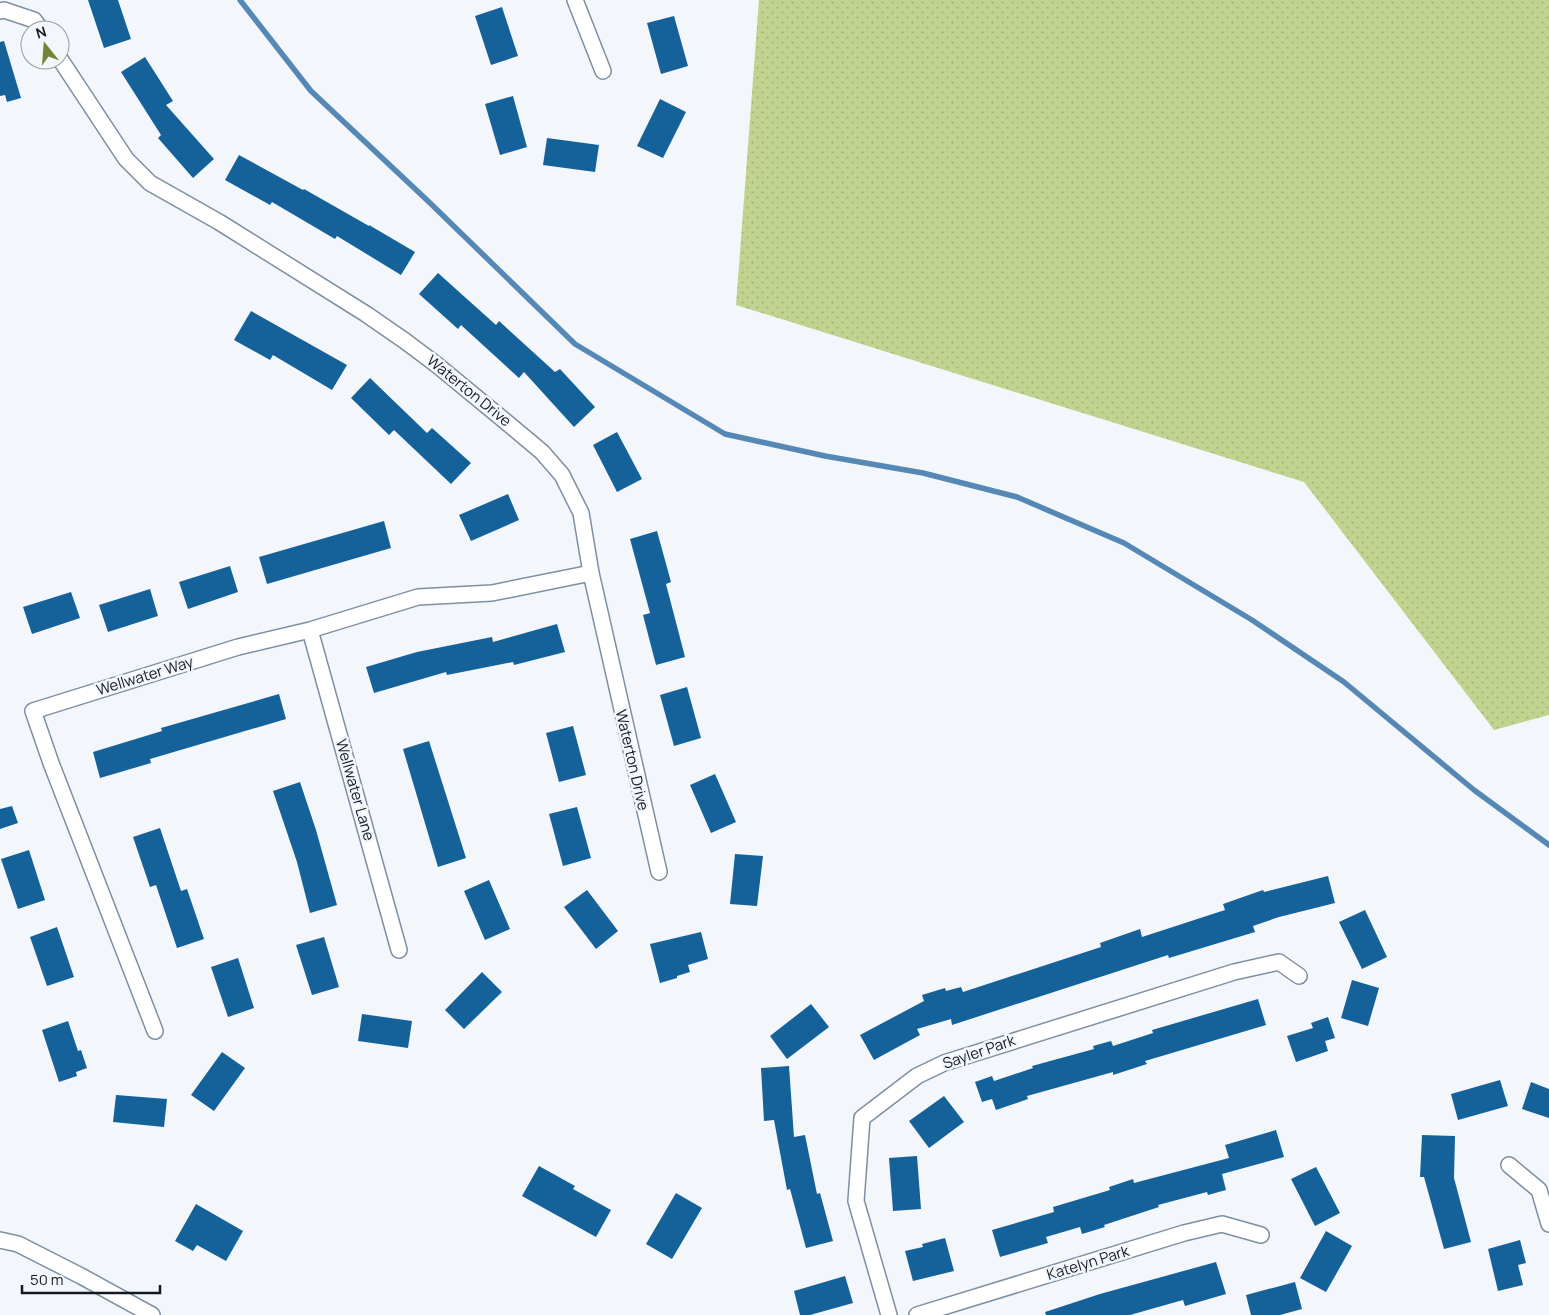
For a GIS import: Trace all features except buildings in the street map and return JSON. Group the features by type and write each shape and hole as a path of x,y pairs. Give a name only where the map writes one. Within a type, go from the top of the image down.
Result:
{"street":[{"path":"575,0 603,71"},
{"path":"0,11 4,10 34,20"},
{"name":"Waterton Drive","path":"67,70 126,159 150,183 218,222 366,314 437,365 542,452 562,475 581,513 590,573 659,872"},
{"name":"Wellwater Way","path":"155,1031 51,763 33,711 238,647 310,630 418,597 492,593 590,573"},
{"name":"Wellwater Lane","path":"310,630 399,950"},
{"name":"Sayler Park","path":"889,1315 856,1201 862,1118 917,1076 944,1062 1234,972 1279,962 1300,976"},
{"path":"1509,1165 1539,1190 1549,1224"},
{"name":"Katelyn Park","path":"917,1315 1184,1233 1222,1224 1261,1235"},
{"path":"0,1240 18,1244 152,1315"}],"green space":[{"path":"759,0 1549,0 1549,715 1494,730 1304,482 736,305"}],"waterway":[{"path":"240,0 311,91 429,202 575,344 725,434 825,456 923,473 1017,497 1124,543 1252,620 1344,682 1474,790 1549,845"}]}
